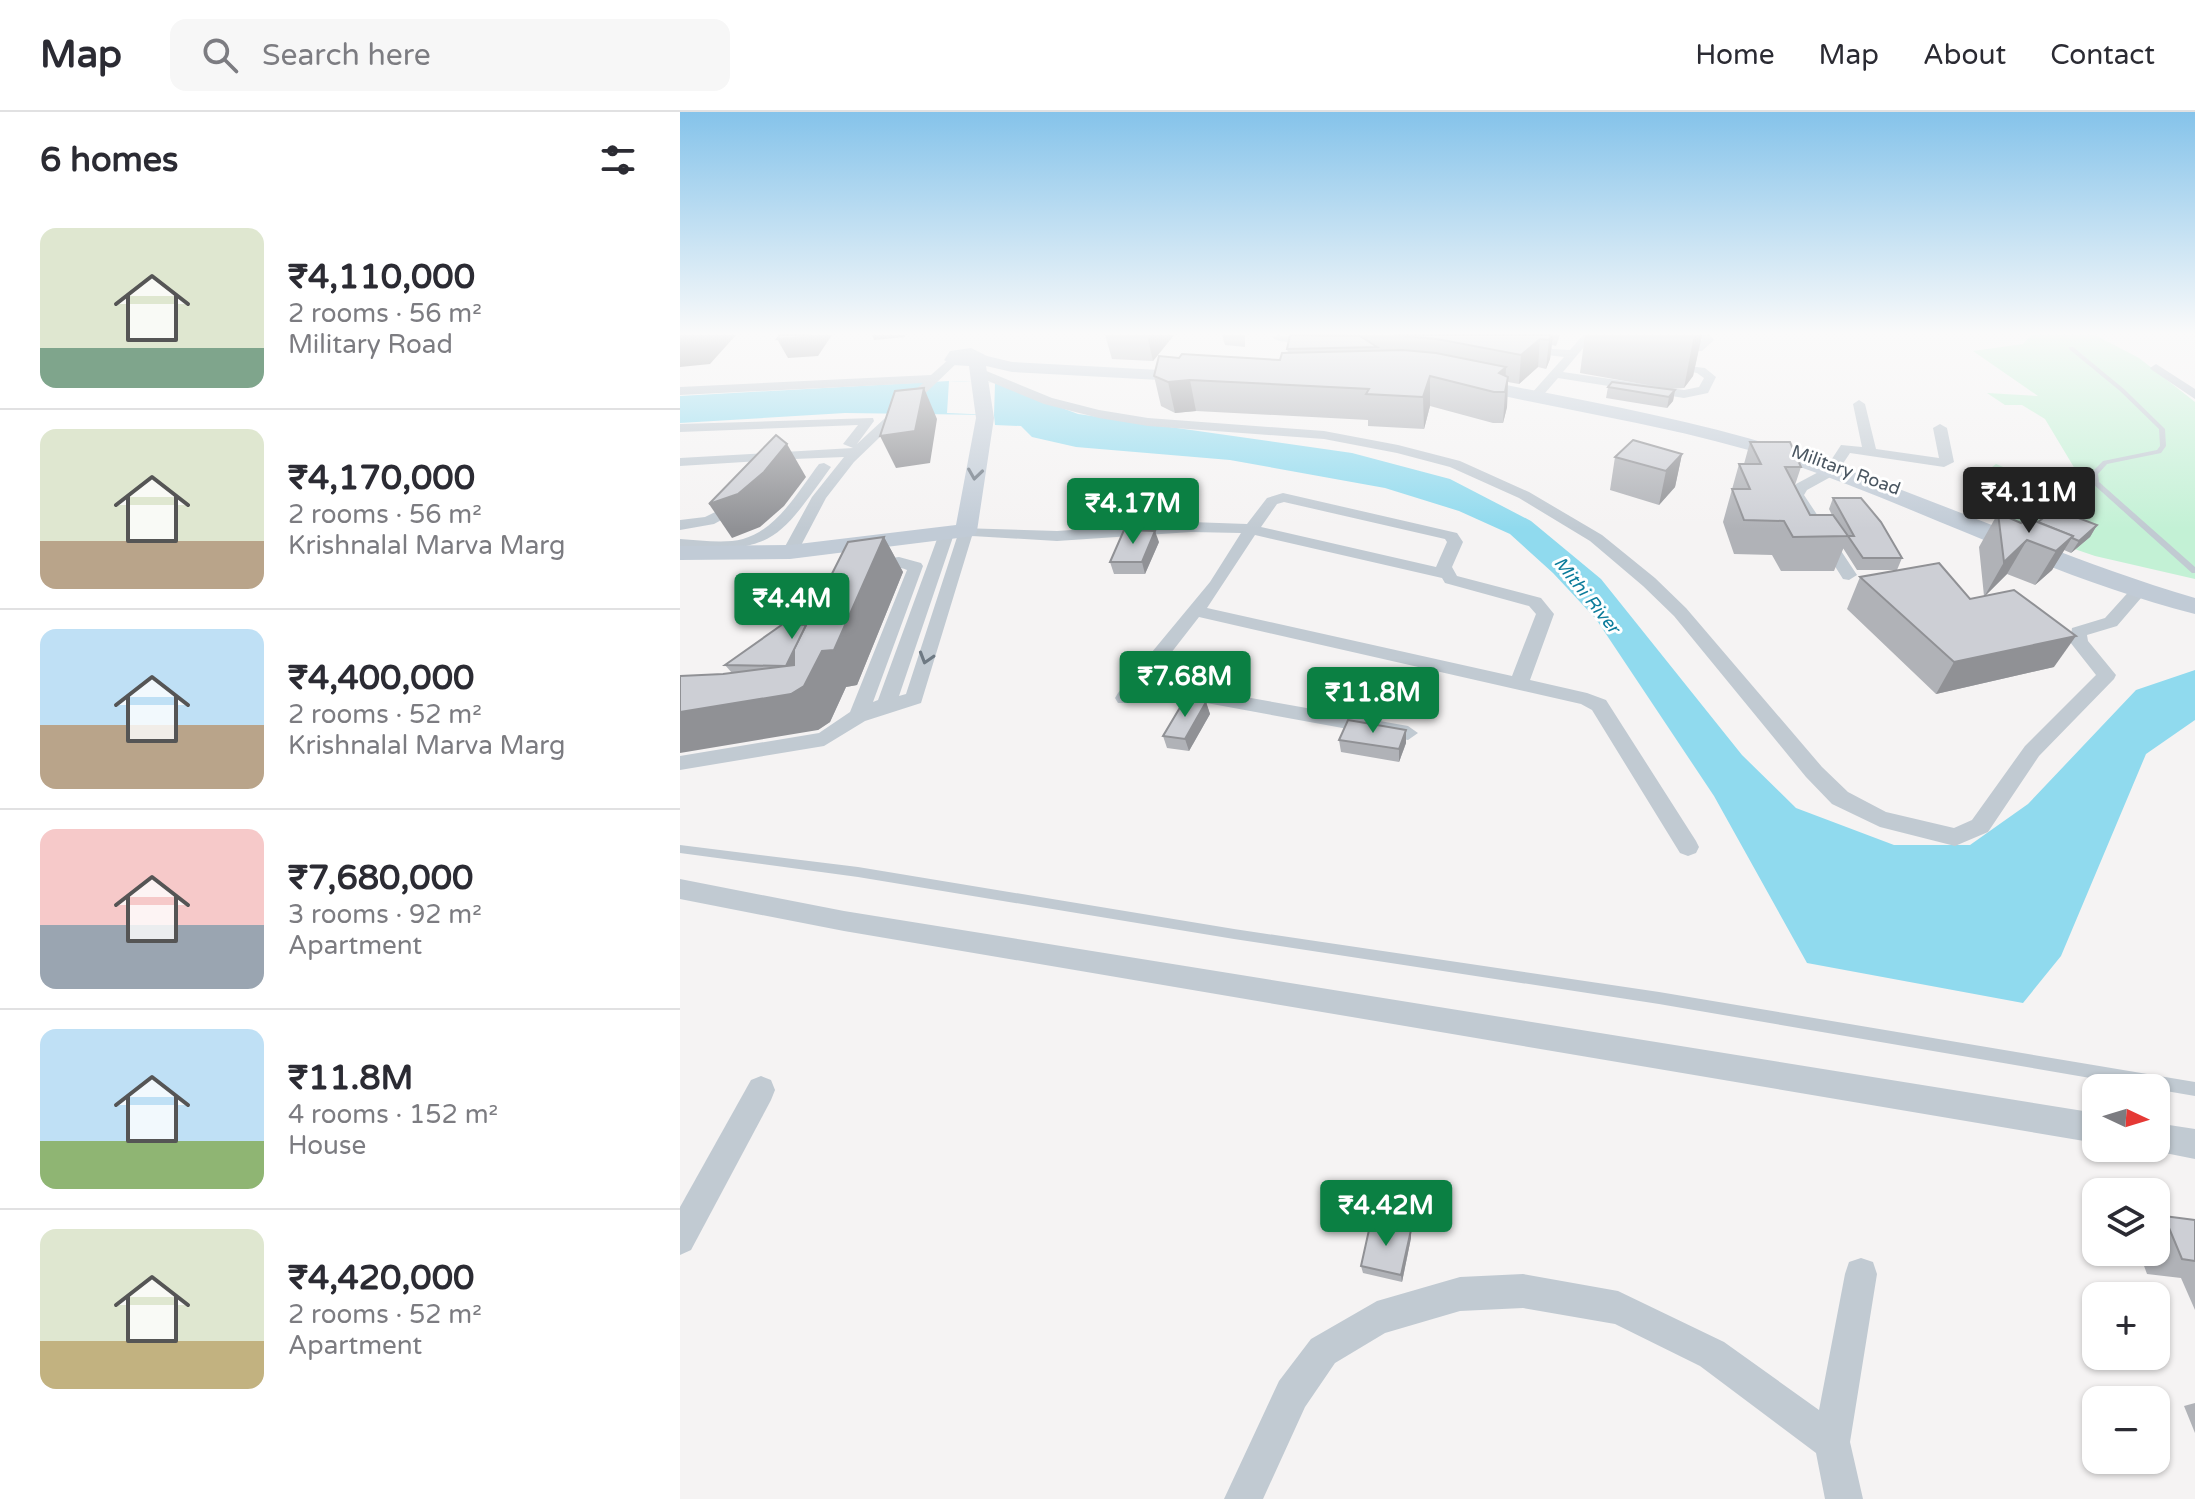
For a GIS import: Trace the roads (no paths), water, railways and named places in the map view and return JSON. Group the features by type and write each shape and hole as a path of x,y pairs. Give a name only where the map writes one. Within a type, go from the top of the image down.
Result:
{"street":[{"path":"790,552 819,497 857,452 911,400"},
{"path":"680,763 824,739 858,716 890,703 893,705 914,698 940,615 956,532 971,415 970,400"},
{"path":"1045,400 1099,414 1148,422 1324,435 1398,449 1455,464 1489,478 1596,538 1649,582 1680,612 1814,772 1840,798 1880,819 1955,837 1980,826 2032,751 2107,675 2079,642 2078,632 2111,622 2139,591"},
{"name":"Military Road","path":"1579,400 1737,432 1917,500 2195,594"},
{"path":"1859,404 1870,452"},
{"path":"680,428 868,421 862,432 837,453 779,524 763,537 746,543 680,544"},
{"path":"1849,575 1797,495 1801,487 1832,468 1846,448 1947,462 1940,428"},
{"path":"680,462 857,452"},
{"path":"680,525 709,521 737,507 790,455"},
{"path":"1408,733 1131,691 1217,584 1272,501 1292,497 1451,536 1455,542 1444,567 1446,574"},
{"path":"1917,500 2139,591 2195,606"},
{"path":"680,553 790,552 956,532 1057,536 1191,527 1251,529 1446,574 1458,583 1535,602 1545,614 1519,683"},
{"path":"890,703 888,701 917,617 956,532"},
{"path":"858,716 915,570 915,566 899,562 865,568 881,539"},
{"path":"1195,611 1519,683 1599,705 1688,847"},
{"path":"917,617 940,615"},
{"path":"680,889 844,921 2082,1126"},
{"path":"680,1239 761,1090"},
{"path":"2170,1140 2195,1144"},
{"path":"1844,1499 1832,1442 1861,1274"},
{"path":"1243,1499 1292,1394 1323,1351 1377,1318 1460,1294 1523,1291 1618,1308 1712,1354 1832,1442"}],"lane":[{"path":"2132,400 2162,429 2163,446 2159,452 2105,462 2094,474 2096,483 2195,571"},
{"path":"680,849 858,872 1234,934 1659,998 2195,1089"}],"water":[{"name":"Mithi River","path":"680,400 1040,400 1078,414 1352,453 1450,479 1531,521 1601,579 1742,755 1796,808 1894,845 1970,845 2028,804 2136,690 2195,670 2195,720 2146,754 2061,956 2023,1003 1807,963 1714,796 1596,619 1553,573 1510,534 1459,511 1385,488 1230,460 1076,447 1032,437 1021,426 995,425 994,415 845,413 680,423"}]}
